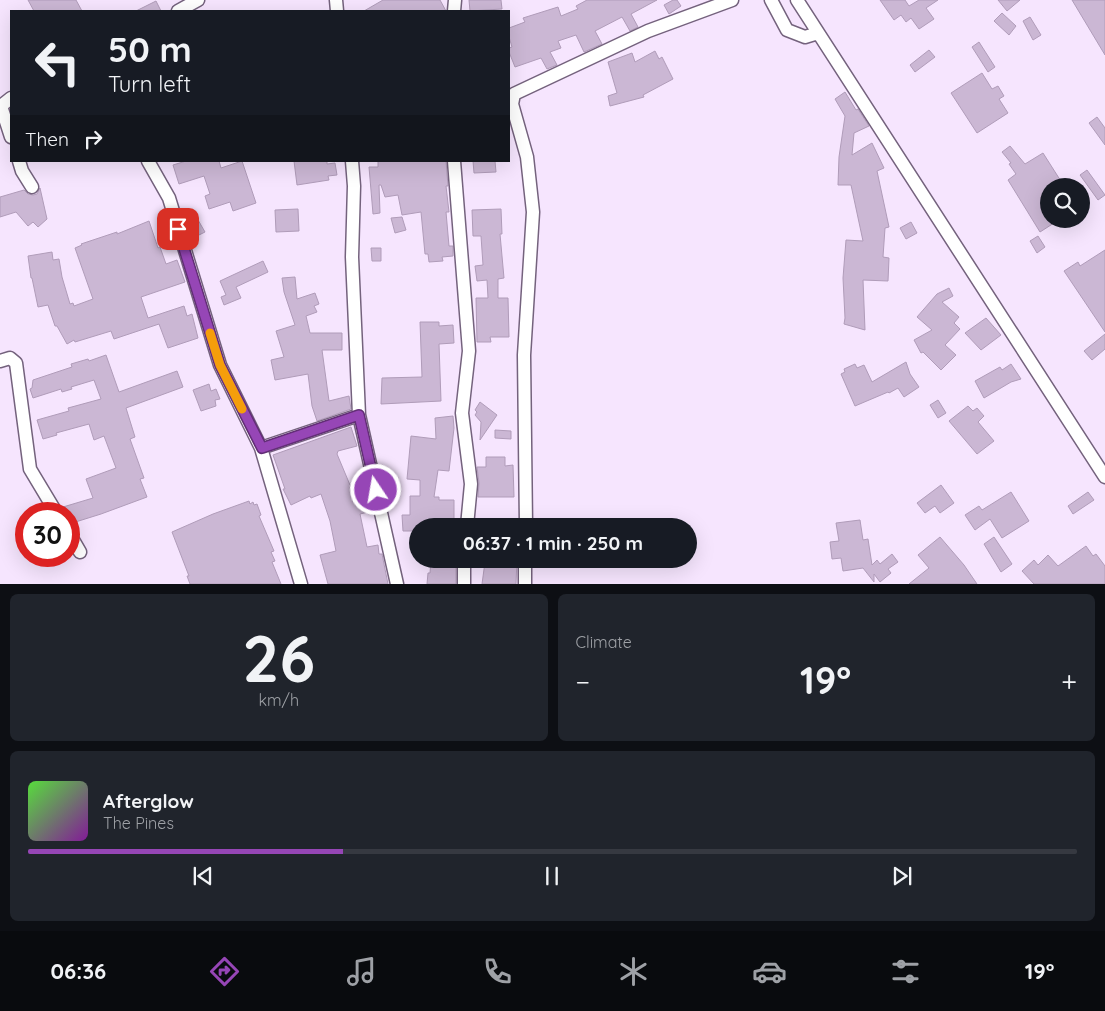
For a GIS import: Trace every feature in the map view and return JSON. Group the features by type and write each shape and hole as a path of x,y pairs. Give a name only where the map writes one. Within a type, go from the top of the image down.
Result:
{"street":[{"path":"180,10 198,0"},
{"path":"526,518 524,355 533,212 527,157 512,104 514,94 648,32 732,0"},
{"path":"771,0 787,30 804,38 818,33"},
{"path":"797,0 1105,477"},
{"path":"4,104 10,132"},
{"path":"19,162 22,171 32,187"},
{"path":"149,162 169,198 220,365 262,448 302,584"},
{"path":"352,162 354,186 352,257 359,415 397,584"},
{"path":"454,162 469,351 462,413 471,484 468,518"},
{"path":"0,362 10,358 16,363 30,469 50,502"},
{"path":"262,448 359,415"},
{"path":"464,568 464,584"},
{"path":"525,584 526,568"}],"building":[{"path":"28,0 76,0 81,10 33,10"},
{"path":"383,0 440,0 445,10 366,10"},
{"path":"469,0 501,0 502,9 470,10"},
{"path":"587,0 657,0 631,14 638,27 630,31 622,17 595,31 602,44 584,52 576,35 558,41 561,48 550,52 557,65 547,69 541,58 515,67 510,54 510,48 512,47 510,28 525,22 523,18 558,7 561,16 578,9 576,6"},
{"path":"677,0 681,6 669,14 664,5"},
{"path":"880,0 905,0 909,6 919,0 938,0 926,8 934,19 919,29 911,18 906,22 901,15 894,20"},
{"path":"998,0 1020,0 1007,11"},
{"path":"1072,0 1105,0 1105,55"},
{"path":"156,1 160,10 138,10"},
{"path":"1002,13 1016,26 1009,35 994,21"},
{"path":"1030,17 1041,35 1033,40 1023,21"},
{"path":"979,42 995,67 988,72 972,47"},
{"path":"929,50 935,57 915,72 910,65"},
{"path":"655,51 659,59 662,57 673,79 643,95 644,97 610,106 608,96 617,93 608,62 632,53 635,62"},
{"path":"982,73 992,89 998,86 1004,96 999,99 1008,113 977,133 951,93"},
{"path":"845,92 869,126 854,133 852,155 872,143 884,168 877,171 889,227 885,228 883,257 889,258 888,281 863,280 865,330 844,324 843,278 846,240 863,241 851,185 838,185 839,157 845,116 835,99"},
{"path":"1097,117 1105,128 1105,145 1089,123"},
{"path":"1010,146 1025,164 1043,153 1059,178 1040,178 1040,228 1046,228 1040,232 1008,180 1016,174 1009,164 1011,163 1002,152"},
{"path":"183,162 219,162 221,168 242,162 256,203 233,211 230,202 209,209 205,196 210,194 204,176 179,184 173,165"},
{"path":"294,162 335,163 337,175 328,176 329,180 297,185"},
{"path":"378,162 446,162 449,212 446,212 449,246 453,246 453,256 442,257 443,261 429,262 428,254 425,254 421,212 402,215 398,195 385,197 381,185 379,185 380,213 373,214 369,167 378,167"},
{"path":"473,162 495,162 496,172 474,173"},
{"path":"1087,170 1105,195 1098,200 1090,189 1090,178 1082,178 1080,175"},
{"path":"40,188 47,219 38,227 33,222 28,226 16,212 0,217 0,197 24,190 28,194 33,195 37,194"},
{"path":"298,209 299,231 276,232 275,210"},
{"path":"501,209 502,234 500,234 504,278 498,279 498,298 508,298 509,337 490,337 491,342 477,342 476,298 488,298 487,280 477,281 475,266 483,265 481,236 473,236 472,210"},
{"path":"194,213 205,232 197,236 186,218"},
{"path":"402,217 406,230 395,233 391,218"},
{"path":"149,221 158,248 160,247 166,264 177,260 185,282 141,297 148,318 184,306 187,316 192,314 198,338 168,348 159,324 114,339 111,331 75,342 74,340 67,344 57,326 55,326 48,305 38,307 28,256 52,252 53,260 59,259 70,304 73,303 74,306 93,299 75,248 81,244 117,232 117,234"},
{"path":"911,222 917,233 906,239 900,228"},
{"path":"1038,236 1045,247 1037,253 1030,241"},
{"path":"371,248 381,248 381,261 372,261"},
{"path":"1105,250 1105,332 1064,271 1078,262 1080,266"},
{"path":"263,261 268,272 236,287 241,298 224,305 221,297 226,295 220,281"},
{"path":"295,277 297,299 315,293 319,304 314,306 317,312 306,316 310,333 342,333 342,350 322,350 329,401 349,396 351,409 317,421 312,406 308,374 275,380 271,360 284,357 276,331 295,325 284,292 282,278"},
{"path":"949,288 953,296 942,302 959,317 954,323 960,329 945,345 956,355 941,370 923,352 921,353 914,340 932,330 917,317 937,294"},
{"path":"986,318 1001,335 981,350 965,333"},
{"path":"420,322 439,322 439,326 453,325 454,343 439,344 441,401 381,404 382,378 422,377"},
{"path":"1105,334 1105,349 1092,360 1084,351"},
{"path":"106,355 119,392 177,371 183,387 126,408 135,437 130,439 144,478 140,479 147,497 80,521 80,502 93,498 86,479 116,468 104,436 94,440 89,424 56,433 57,435 43,439 37,420 69,411 68,408 101,399 94,380 71,387 72,389 62,392 61,389 33,398 30,389 32,388 33,380 72,367 71,364 88,359 89,361"},
{"path":"906,362 910,374 919,387 904,397 898,388 855,406 841,374 845,372 844,369 855,364 857,368 864,365 872,382"},
{"path":"1011,364 1021,379 1011,382 984,398 975,381 1000,367 1002,370"},
{"path":"209,384 211,391 216,389 220,399 215,400 216,406 201,411 193,390"},
{"path":"938,400 946,413 938,418 930,405"},
{"path":"480,402 497,415 480,440 481,422 475,415 477,412 475,410"},
{"path":"968,406 973,411 977,408 984,416 978,422 994,441 977,454 949,421"},
{"path":"453,416 454,428 449,471 438,470 434,497 439,497 439,500 454,500 454,518 409,518 409,531 403,531 402,515 410,515 410,496 420,496 420,480 407,479 411,436 436,439 435,418"},
{"path":"351,427 357,446 338,451 337,454 350,485 360,483 365,503 370,502 372,511 360,514 367,547 378,545 379,554 382,554 388,584 328,584 320,555 336,551 330,521 321,494 311,498 310,496 291,505 283,489 285,489 273,455"},
{"path":"495,430 511,431 511,439 495,438"},
{"path":"486,457 505,457 505,466 513,465 514,497 478,497 477,467 486,467"},
{"path":"941,485 954,503 940,513 935,506 925,513 917,503"},
{"path":"1011,492 1029,521 1002,538 990,519 975,530 965,515 979,506 982,510"},
{"path":"1088,492 1094,500 1073,514 1068,506"},
{"path":"249,501 250,504 253,502 254,505 257,504 261,515 259,516 274,551 271,552 275,561 272,562 281,584 190,584 187,576 189,576 172,532"},
{"path":"860,520 863,540 868,539 872,565 877,560 880,564 892,554 898,562 888,569 891,573 880,582 874,574 874,582 863,568 843,571 841,558 832,559 830,542 839,541 836,523"},
{"path":"940,537 964,565 977,584 909,584 929,568 918,555"},
{"path":"994,537 1012,564 1001,572 984,544"},
{"path":"1086,546 1093,556 1096,554 1105,566 1105,584 1034,584 1022,571 1034,560 1038,565 1048,555 1058,566"},
{"path":"430,568 456,568 456,584 427,584 428,573 430,573"},
{"path":"484,568 517,568 516,584 482,584"}],"slow traffic":[{"path":"210,333 220,365 242,409"}],"route":[{"path":"178,229 220,365 262,448 359,415 376,490"}]}
